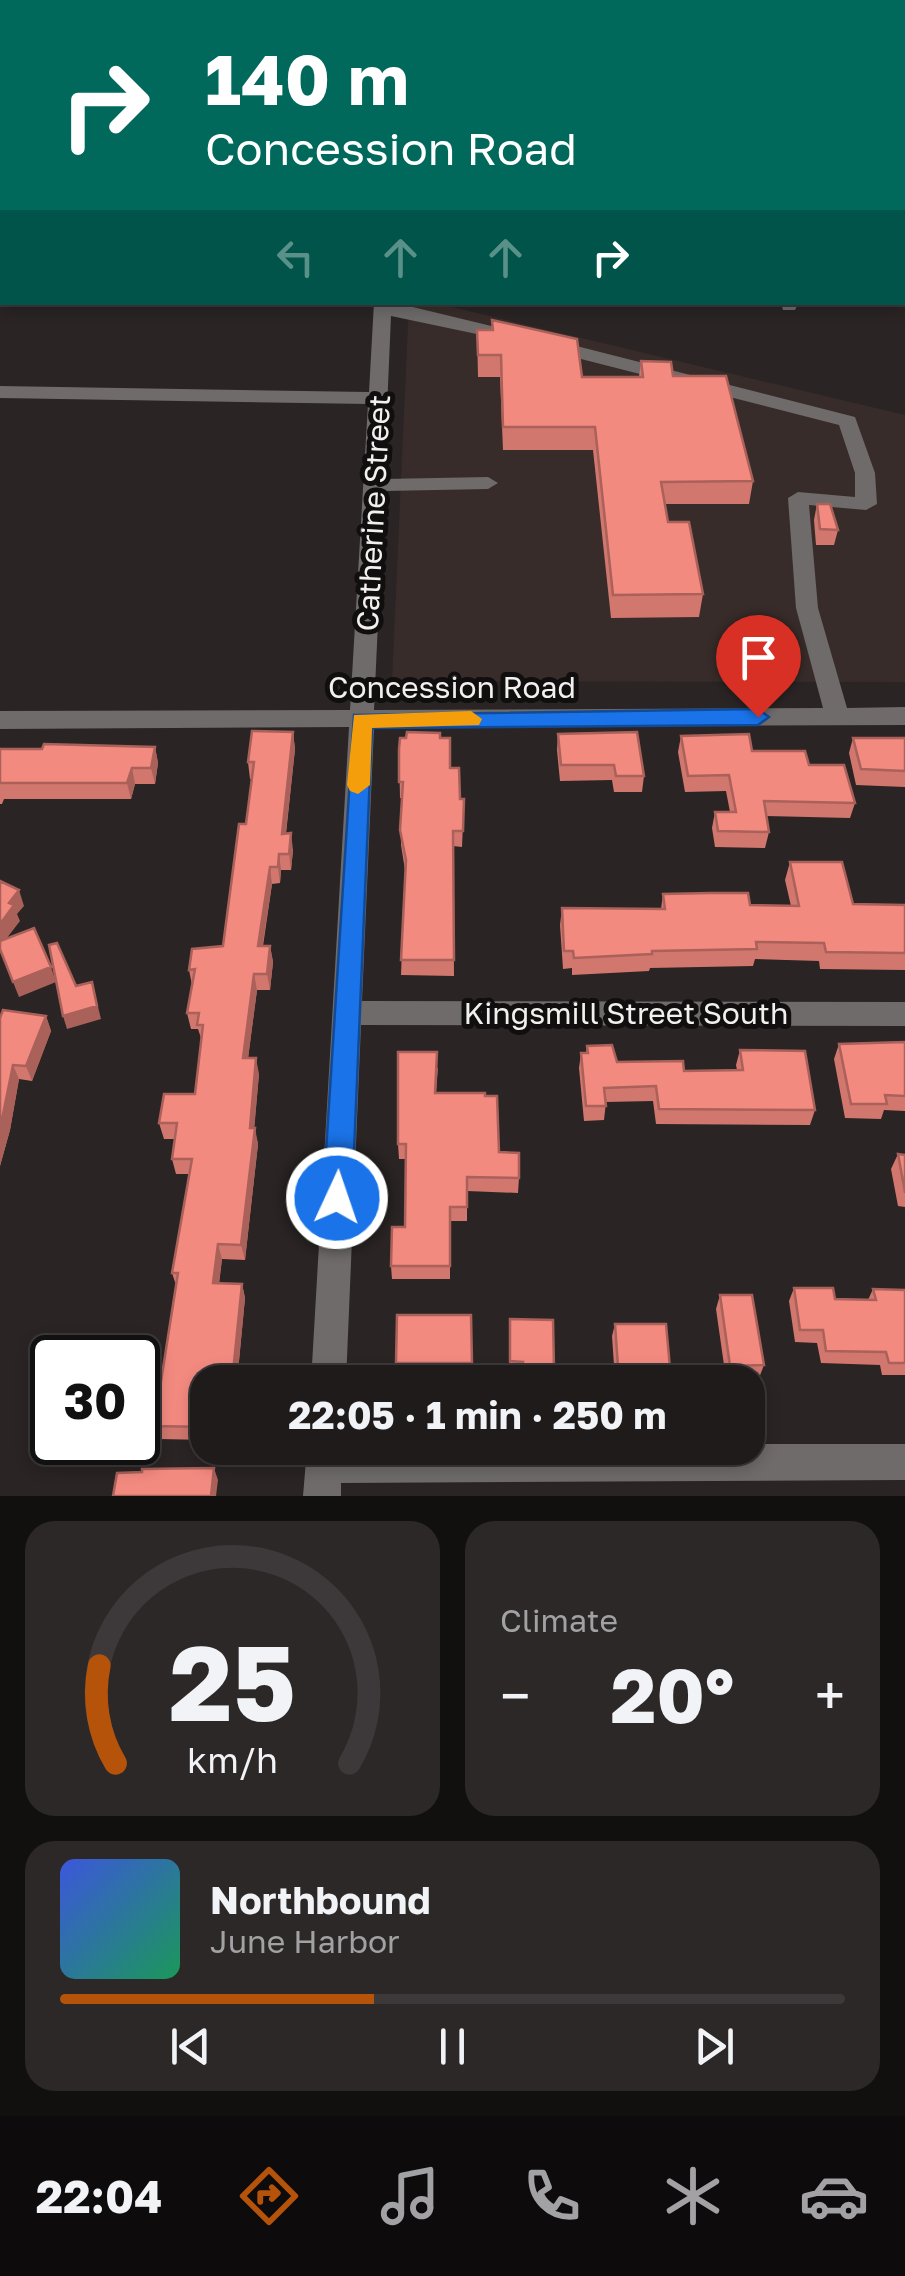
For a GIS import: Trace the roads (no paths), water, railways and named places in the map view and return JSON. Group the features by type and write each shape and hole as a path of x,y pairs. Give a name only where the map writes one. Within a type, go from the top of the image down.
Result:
{"street":[{"name":"Catherine Street","path":"329,1365 383,306"},
{"path":"383,306 848,422 865,473 866,504 798,498 807,608 837,716"},
{"path":"0,392 379,398"},
{"path":"375,485 488,483"},
{"name":"Concession Road","path":"0,720 905,716"},
{"name":"Kingsmill Street South","path":"347,1013 905,1014"},
{"path":"324,1470 905,1462"}]}
